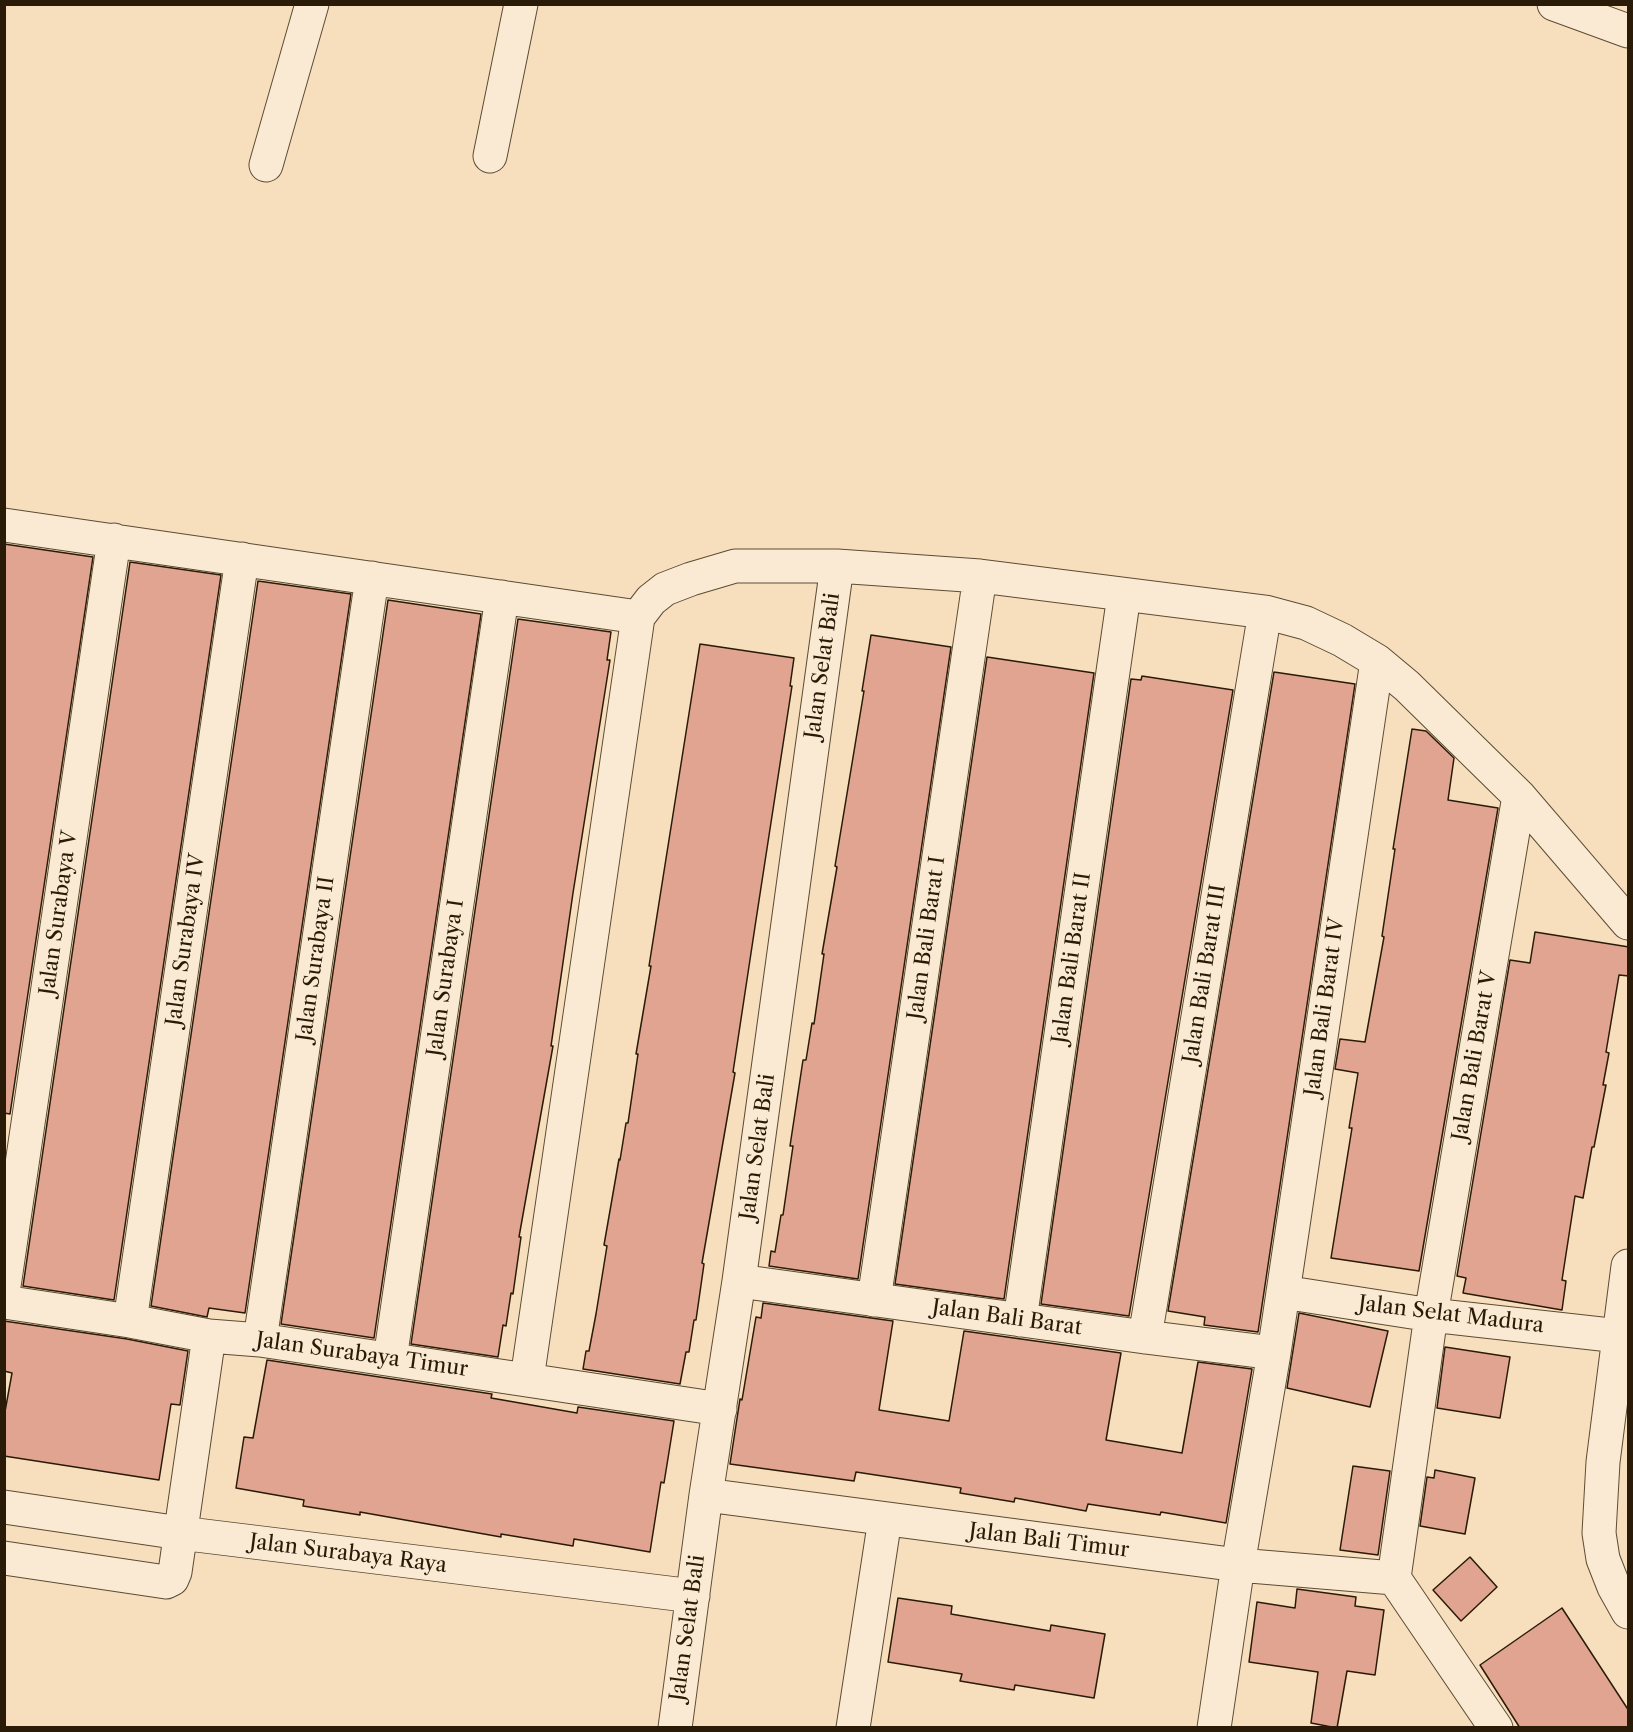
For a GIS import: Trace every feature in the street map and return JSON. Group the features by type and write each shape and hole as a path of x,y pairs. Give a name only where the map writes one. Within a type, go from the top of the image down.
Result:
{"street":[{"path":"266,165 312,4"},
{"path":"490,156 521,4"},
{"path":"1554,4 1629,31"},
{"path":"4,525 638,618"},
{"name":"Jalan Surabaya V","path":"4,1286 114,540"},
{"name":"Jalan Surabaya IV","path":"130,1321 242,559"},
{"path":"527,1379 638,618 651,600 665,589 735,566 837,566 980,576 1265,612 1306,623 1342,640 1377,661 1407,686 1519,796 1629,923"},
{"name":"Jalan Selat Bali","path":"675,1728 837,566"},
{"name":"Jalan Bali Barat I","path":"874,1300 980,576"},
{"name":"Jalan Surabaya II","path":"260,1340 372,578"},
{"name":"Jalan Bali Barat II","path":"1020,1320 1124,595"},
{"name":"Jalan Surabaya I","path":"390,1359 502,597"},
{"name":"Jalan Bali Barat III","path":"1145,1337 1265,612"},
{"name":"Jalan Bali Barat IV","path":"1214,1728 1238,1565 1274,1353 1377,661"},
{"name":"Jalan Bali Barat V","path":"1394,1578 1431,1315 1519,796"},
{"path":"1629,1266 1616,1464 1599,1533 1607,1569 1614,1587 1629,1612"},
{"name":"Jalan Bali Barat","path":"739,1281 1274,1353"},
{"name":"Jalan Selat Madura","path":"1283,1292 1431,1315 1624,1337"},
{"name":"Jalan Surabaya Timur","path":"4,1302 130,1321 209,1336 260,1340 720,1409"},
{"path":"4,1558 166,1582 172,1579 175,1572 209,1336"},
{"name":"Jalan Bali Timur","path":"706,1495 1238,1565 1394,1578"},
{"name":"Jalan Surabaya Raya","path":"4,1507 180,1533 693,1596"},
{"path":"853,1728 885,1519"},
{"path":"1394,1578 1496,1728"}],"building":[{"path":"4,544 93,557 10,1114 4,1113"},
{"path":"130,562 221,575 114,1300 23,1286"},
{"path":"258,581 351,594 245,1313 209,1308 207,1317 151,1306"},
{"path":"388,600 481,614 374,1338 281,1324"},
{"path":"518,619 611,632 607,660 610,660 573,893 551,1046 553,1046 519,1237 521,1237 513,1294 511,1293 506,1326 503,1325 498,1357 411,1344"},
{"path":"871,635 951,647 858,1279 769,1266 771,1251 775,1252 781,1215 783,1215 793,1146 790,1146 803,1060 806,1060 812,1023 814,1024 824,954 822,954"},
{"path":"700,644 794,658 790,686 792,686 733,1072 735,1073 702,1263 704,1264 696,1320 694,1320 689,1352 686,1352 680,1384 583,1369 596,1314 607,1246 604,1245 626,1123 628,1123 638,1054 636,1054 651,966 649,966"},
{"path":"987,657 1094,673 1004,1299 895,1284"},
{"path":"1274,672 1355,684 1258,1332 1204,1325 1205,1317 1168,1311"},
{"path":"1142,676 1233,690 1129,1316 1041,1304 1131,679 1141,680"},
{"path":"1412,729 1426,731 1454,758 1448,800 1498,808 1419,1271 1331,1258 1352,1128 1349,1128 1358,1073 1335,1069 1340,1039 1365,1042 1384,937 1382,936 1395,849 1393,849"},
{"path":"1535,932 1629,947 1629,976 1619,975 1606,1052 1609,1053 1603,1085 1606,1085 1583,1198 1575,1196 1562,1280 1566,1281 1562,1310 1463,1293 1466,1278 1457,1276 1510,960 1530,963"},
{"path":"763,1303 893,1321 879,1410 949,1421 964,1331 1121,1353 1106,1440 1182,1453 1198,1362 1252,1369 1226,1523 1161,1512 1160,1515 1088,1504 1086,1511 1015,1498 1014,1502 960,1493 961,1488 856,1472 854,1481 730,1464 756,1317 761,1318"},
{"path":"1299,1313 1388,1331 1370,1407 1287,1388"},
{"path":"4,1321 127,1339 188,1351 180,1405 171,1404 159,1480 4,1456 4,1417 12,1373 4,1371"},
{"path":"1445,1347 1510,1357 1500,1418 1437,1408"},
{"path":"267,1360 492,1394 491,1398 577,1413 578,1407 674,1421 650,1552 574,1539 573,1546 501,1534 501,1537 360,1512 360,1515 303,1506 304,1500 236,1488 244,1437 253,1438"},
{"path":"1353,1466 1390,1471 1378,1555 1340,1550"},
{"path":"1435,1470 1475,1478 1465,1534 1420,1526 1427,1477 1434,1478"},
{"path":"1470,1557 1497,1587 1461,1621 1433,1590"},
{"path":"1297,1589 1356,1597 1355,1606 1384,1610 1375,1675 1347,1671 1337,1728 1311,1723 1318,1672 1249,1662 1257,1602 1295,1608"},
{"path":"898,1598 952,1606 951,1614 1050,1631 1051,1625 1105,1634 1094,1698 1015,1685 1014,1690 960,1681 962,1674 888,1662"},
{"path":"1562,1608 1629,1711 1629,1728 1520,1728 1480,1665"}]}
